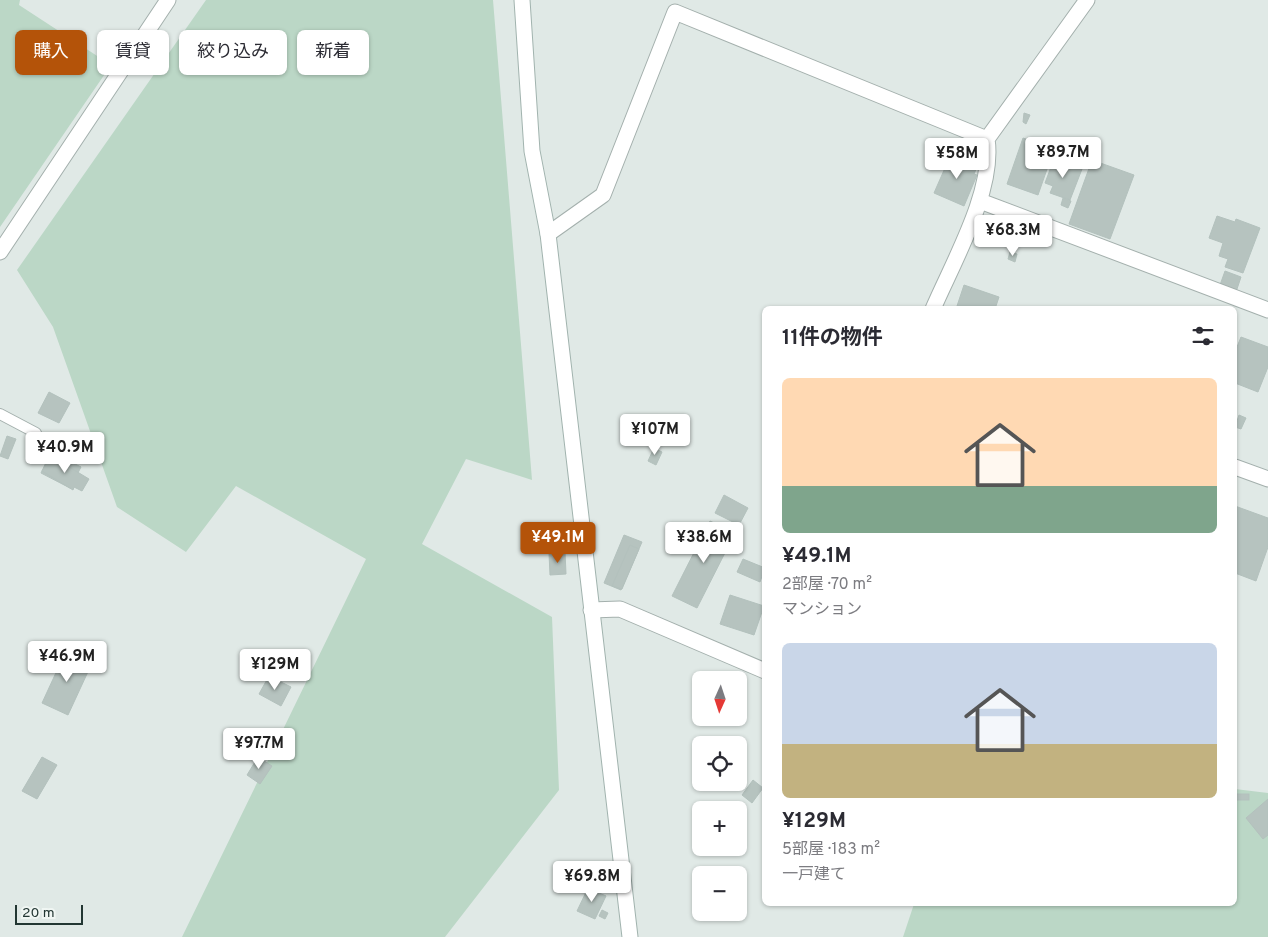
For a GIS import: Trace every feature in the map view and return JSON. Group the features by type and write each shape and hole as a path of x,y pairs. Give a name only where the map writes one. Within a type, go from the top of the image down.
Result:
{"street":[{"path":"0,252 168,0"},
{"path":"522,0 532,151 548,234 630,937"},
{"path":"934,306 980,202 989,150 987,139 1087,0"},
{"path":"548,234 603,195 675,12 987,139"},
{"path":"980,202 1268,310"},
{"path":"1237,468 1268,479"},
{"path":"591,610 620,609 762,670"}],"lane":[{"path":"0,414 36,433"}],"green space":[{"path":"0,0 20,0 19,5 57,30 15,30 15,75 87,75 87,49 97,56 97,75 104,75 0,227"},
{"path":"206,0 493,0 532,480 466,459 422,544 552,617 559,790 445,937 182,937 366,559 236,486 186,552 117,507 53,327 17,270 154,75 169,75 169,53 179,39 179,75 287,75 287,30 185,30"},
{"path":"1237,789 1268,793 1268,937 903,937 913,906 1237,906"}],"building":[{"path":"1024,113 1030,115 1026,124 1023,122"},
{"path":"1023,138 1054,149 1038,195 1007,184"},
{"path":"952,152 971,161 970,164 977,167 974,174 977,175 964,206 934,193"},
{"path":"1054,159 1082,169 1070,200 1050,193 1053,186 1045,183"},
{"path":"1092,160 1134,175 1110,239 1069,224"},
{"path":"1063,198 1071,201 1068,208 1061,205"},
{"path":"1217,216 1235,222 1236,219 1260,228 1243,273 1225,267 1228,259 1219,256 1223,243 1209,238"},
{"path":"992,220 994,225 987,228 984,223"},
{"path":"1001,223 1008,226 1006,231 998,228"},
{"path":"1010,252 1017,254 1015,262 1008,259"},
{"path":"1225,271 1241,277 1236,292 1220,285"},
{"path":"964,285 999,297 996,306 957,306"},
{"path":"1241,337 1268,347 1268,367 1258,392 1237,384 1237,347"},
{"path":"49,392 70,403 59,423 38,413"},
{"path":"1239,415 1246,418 1241,429 1237,428"},
{"path":"7,436 16,439 8,459 0,456"},
{"path":"654,448 662,452 656,465 648,461"},
{"path":"51,452 81,467 70,488 41,473"},
{"path":"51,456 89,479 82,491 74,487 73,490 42,471"},
{"path":"724,495 748,508 739,525 715,513"},
{"path":"1237,507 1268,518 1268,547 1256,581 1237,574"},
{"path":"710,521 735,533 697,608 672,596"},
{"path":"624,535 642,542 621,590 604,583"},
{"path":"630,545 639,549 622,589 612,586"},
{"path":"565,552 566,574 550,575 549,553"},
{"path":"743,559 762,567 760,582 737,572"},
{"path":"730,595 762,605 762,612 754,635 720,624"},
{"path":"66,651 92,663 68,715 42,703"},
{"path":"269,676 291,687 281,706 259,694"},
{"path":"42,757 57,765 37,799 22,791"},
{"path":"258,757 272,766 260,784 247,775"},
{"path":"753,780 762,789 752,803 742,795 747,791"},
{"path":"1237,794 1249,794 1249,800 1237,800"},
{"path":"1268,799 1268,835 1263,839 1246,818"},
{"path":"588,888 606,896 595,919 577,911"},
{"path":"602,910 608,913 605,919 599,916"}]}
